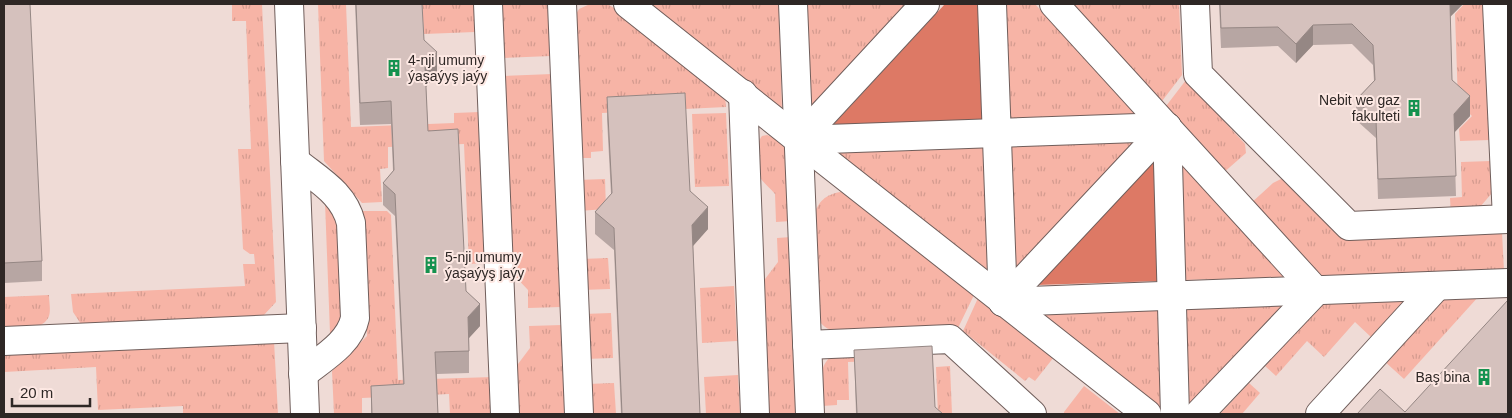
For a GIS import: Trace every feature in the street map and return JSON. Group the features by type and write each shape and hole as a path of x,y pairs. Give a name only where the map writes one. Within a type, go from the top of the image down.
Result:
{"lane":[{"path":"289,4 305,414"},
{"path":"488,4 505,414"},
{"path":"562,4 579,414"},
{"path":"628,4 1147,414"},
{"path":"793,4 810,414"},
{"path":"799,140 925,4"},
{"path":"992,4 1004,302"},
{"path":"1054,4 1316,291"},
{"path":"1195,4 1198,74 1350,226 1506,219 1497,4"},
{"path":"743,94 755,414"},
{"path":"799,140 1167,127"},
{"path":"1004,302 1167,127"},
{"path":"1167,127 1175,414"},
{"path":"295,161 338,196 348,210 351,223 355,318 353,328 347,338 304,374"},
{"path":"1004,302 1508,283"},
{"path":"1320,414 1437,286"},
{"path":"1199,414 1316,291"},
{"path":"4,340 302,328"},
{"path":"807,345 950,339 1032,414"}],"green space":[{"path":"232,4 262,4 276,302 263,316 81,324 73,312 71,294 245,286 243,264 255,264 254,254 250,254 243,249 238,149 251,149 246,21 232,21"},
{"path":"318,4 346,4 351,127 454,123 454,113 480,112 486,263 469,264 464,144 388,147 388,168 380,169 382,202 362,203 324,161"},
{"path":"422,4 474,4 475,32 424,34"},
{"path":"501,4 549,4 551,56 503,58"},
{"path":"590,4 607,4 616,9 725,95 726,107 602,113 603,151 591,152 591,158 576,158 572,21 579,9"},
{"path":"647,4 779,4 782,111"},
{"path":"804,4 906,4 808,110"},
{"path":"1005,4 1035,4 1138,115 1008,119"},
{"path":"1065,4 1179,4 1182,75 1159,105"},
{"path":"1464,4 1486,4 1490,140 1460,141 1459,129 1472,116 1458,103 1455,14"},
{"path":"552,74 561,307 528,308 528,290 511,272 503,76"},
{"path":"1186,80 1245,144 1246,153 1222,174 1163,110"},
{"path":"726,113 729,186 695,187 692,114"},
{"path":"767,135 778,141 786,151 791,221 776,222 775,194 759,175 757,164 758,145 762,136"},
{"path":"1136,141 1013,272 1009,145"},
{"path":"985,146 989,275 832,151"},
{"path":"1180,161 1288,277 1184,280"},
{"path":"1491,161 1492,193 1474,214 1451,215 1450,198 1462,197 1461,162"},
{"path":"605,179 606,209 579,211 577,180"},
{"path":"1281,179 1287,180 1341,238 1502,232 1504,271 1319,279 1250,204 1273,183"},
{"path":"840,192 847,193 974,295 958,328 953,325 836,330 828,328 821,323 819,320 814,215 823,199"},
{"path":"325,202 337,217 341,319 335,331 330,333"},
{"path":"363,211 387,211 391,215 398,380 493,377 495,414 450,414 449,394 362,398 362,414 334,414 332,371 367,336"},
{"path":"791,237 798,414 767,414 762,283 778,262 777,238"},
{"path":"608,258 610,289 582,290 581,259"},
{"path":"734,286 737,341 702,343 700,288"},
{"path":"49,295 49,316 41,325 29,328 4,328 4,297"},
{"path":"1479,296 1404,379 1383,360 1440,297"},
{"path":"978,298 1054,357 1035,381 1029,377 1025,381 963,331"},
{"path":"1408,299 1372,338 1355,322 1324,357 1307,341 1276,376 1265,366 1323,302"},
{"path":"1286,303 1188,409 1185,306"},
{"path":"1160,307 1163,412 1035,311"},
{"path":"611,313 613,358 585,359 583,314"},
{"path":"562,325 565,414 517,414 515,368 530,348 529,326"},
{"path":"274,341 278,414 183,414 183,406 98,410 96,367 4,372 4,355"},
{"path":"833,355 931,359 848,362 849,400 837,400 837,405 822,406 822,371 824,365"},
{"path":"950,366 952,414 938,414 936,367"},
{"path":"738,375 740,414 706,414 704,377"},
{"path":"614,383 616,414 588,414 587,384"},
{"path":"1249,383 1260,393 1242,414 1220,414"},
{"path":"1084,386 1120,414 1064,414"}],"shaded area":[{"path":"945,4 981,4 985,120 833,125"},
{"path":"1155,158 1159,281 1036,285"}],"building":[{"path":"4,4 30,4 42,261 4,263"},
{"path":"356,4 422,4 424,40 437,52 425,66 428,131 458,129 466,291 480,304 468,317 469,351 435,352 438,414 372,414 371,386 404,384 395,194 383,183 394,170 391,101 360,103"},
{"name":"Nebit we gaz fakulteti","path":"1220,4 1450,4 1452,80 1470,96 1454,114 1456,176 1378,179 1376,119 1356,100 1375,80 1373,45 1352,24 1313,25 1296,44 1278,27 1221,28"},
{"path":"685,93 690,191 708,207 692,225 700,414 622,414 614,228 595,212 612,193 607,97"},
{"path":"1508,300 1508,414 1357,414 1380,389 1405,412"},
{"path":"932,346 935,407 943,414 856,414 854,350"}],"place":[{"name":"4-nji umumy ýaşaýyş jaýy","path":"394,68"},
{"name":"Nebit we gaz fakulteti","path":"1414,108"},
{"name":"5-nji umumy ýaşaýyş jaýy","path":"431,265"},
{"name":"Baş bina","path":"1484,377"}]}
